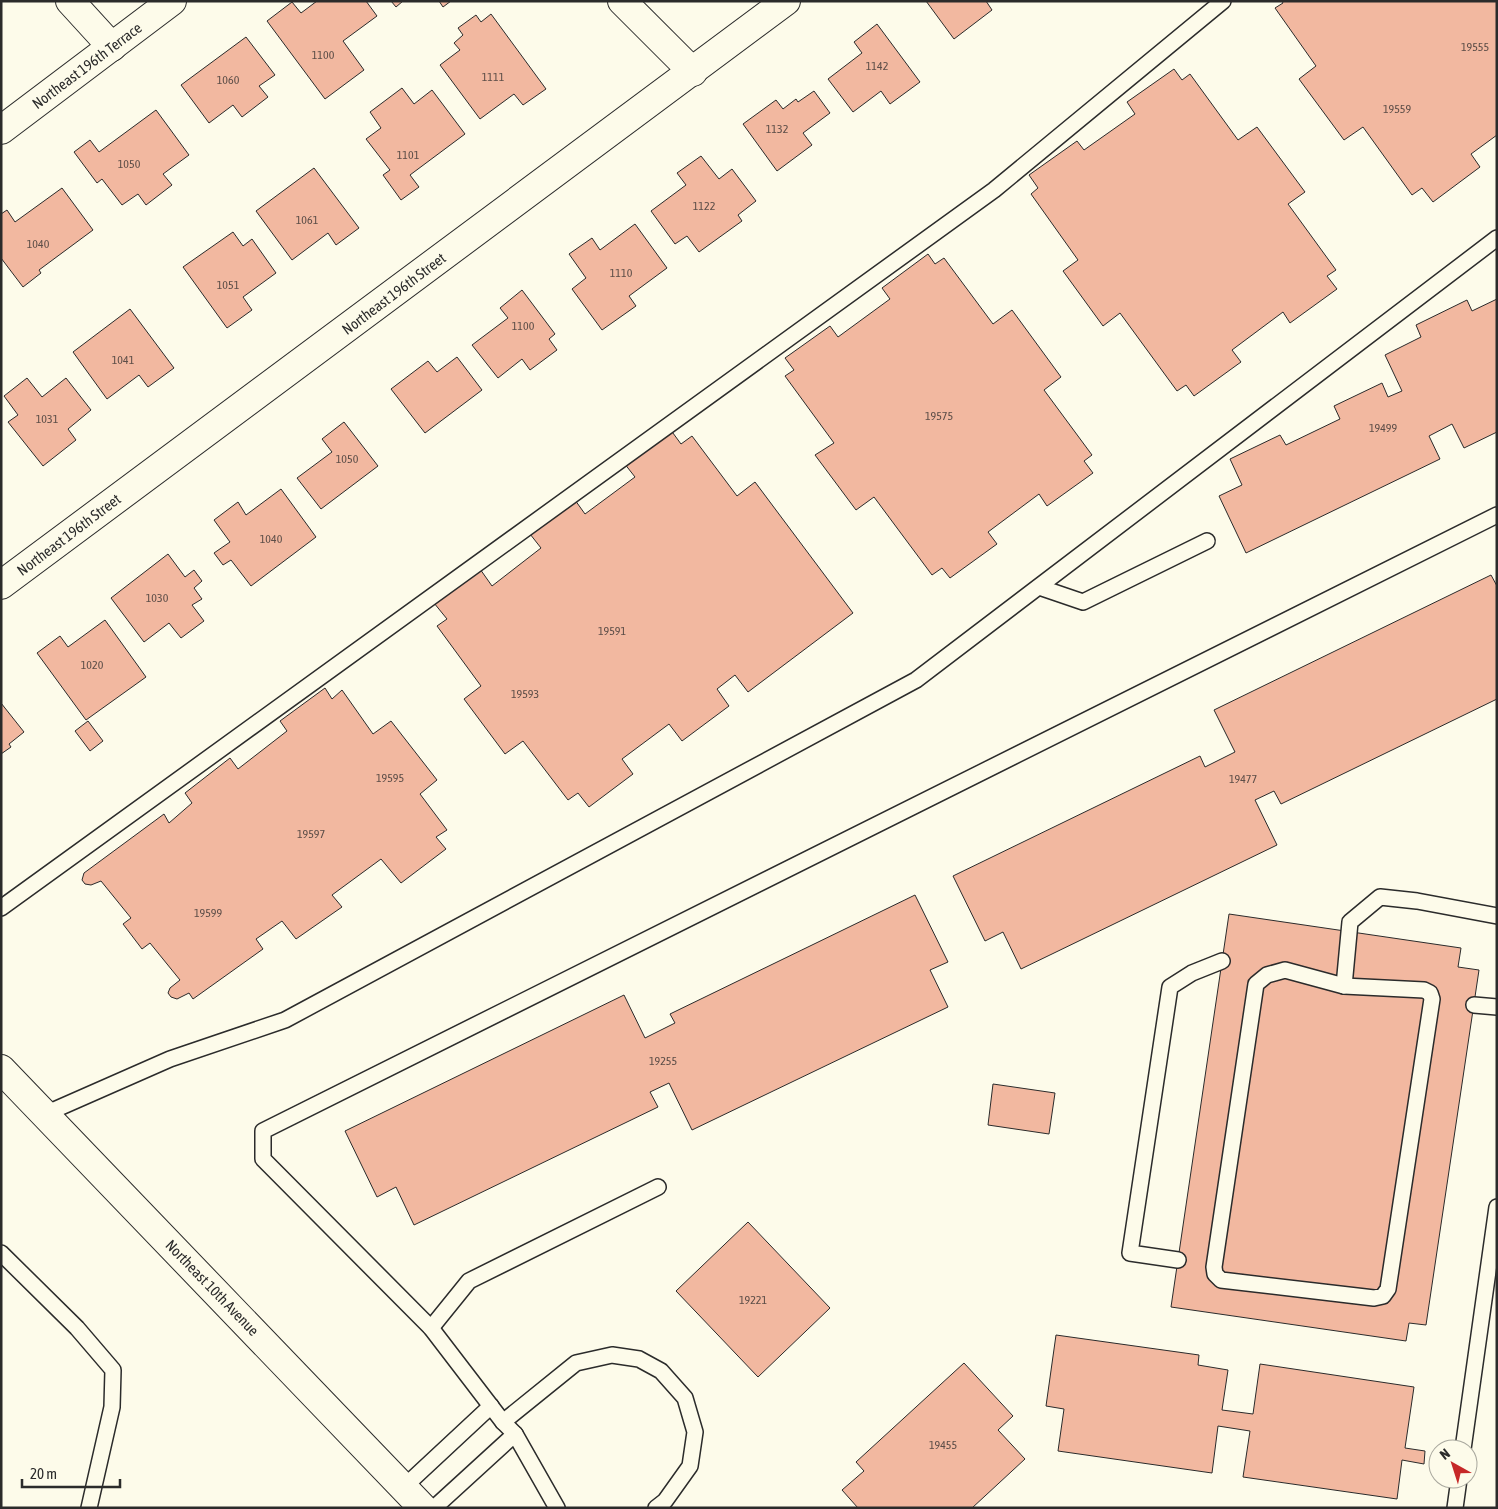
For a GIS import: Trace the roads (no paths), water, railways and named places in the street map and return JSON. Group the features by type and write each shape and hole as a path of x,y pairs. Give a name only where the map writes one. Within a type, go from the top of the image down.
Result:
{"street":[{"path":"70,1 112,47"},
{"name":"Northeast 196th Terrace","path":"1,130 172,1"},
{"path":"622,1 693,72"},
{"name":"Northeast 196th Street","path":"1,585 786,1"},
{"name":"Northeast 10th Avenue","path":"1,1069 423,1508"}],"lane":[{"path":"1,908 994,190 1223,1"},
{"path":"45,1114 170,1059 285,1020 916,680 1497,238"},
{"path":"557,1508 515,1434 431,1328 263,1159 263,1131 1497,515"},
{"path":"1039,587 1083,602 1207,541"},
{"path":"1344,986 1350,922 1380,897 1417,901 1497,916"},
{"path":"1178,1260 1130,1253 1131,1244 1170,988 1192,973 1222,961"},
{"path":"1285,970 1344,986 1424,990 1430,994 1432,999 1388,1289 1383,1296 1374,1298 1221,1280 1215,1274 1214,1267 1256,984 1267,975 1285,970"},
{"path":"1474,1005 1497,1007"},
{"path":"431,1328 469,1281 658,1187"},
{"path":"1464,1439 1497,1207"},
{"path":"1,1253 77,1328 113,1370 112,1407 89,1508"},
{"path":"504,1422 576,1363 612,1355 638,1359 661,1371 685,1398 695,1432 690,1466 665,1501 656,1508"},
{"path":"404,1487 491,1406"},
{"path":"434,1508 515,1434"},
{"path":"1455,1508 1458,1489"}]}
